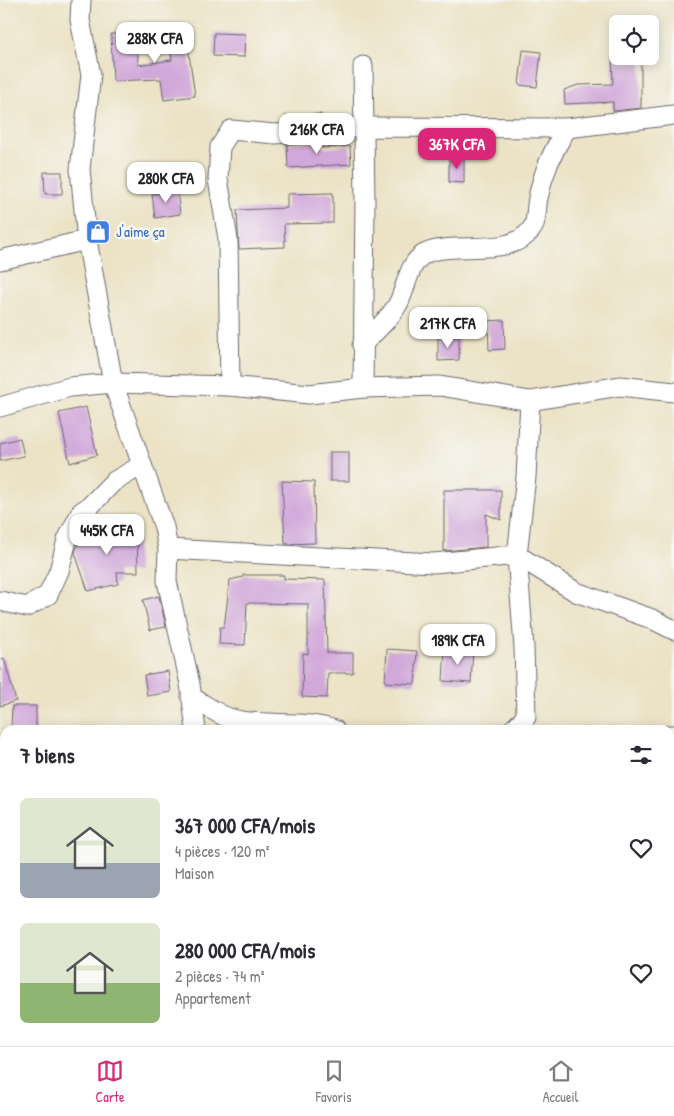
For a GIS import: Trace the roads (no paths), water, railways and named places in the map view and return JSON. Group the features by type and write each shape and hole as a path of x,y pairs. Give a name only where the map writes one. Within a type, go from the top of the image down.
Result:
{"street":[{"path":"81,0 80,20 92,75 80,169 87,240 113,383 157,504 168,549 167,582 195,725"},
{"path":"363,66 365,202 363,388"},
{"path":"230,386 228,239 218,179 220,147 231,130 274,134 363,127 567,128 674,116"},
{"path":"362,346 399,304 413,265 427,252 454,247 497,247 517,242 533,227 538,197 551,154 567,128"},
{"path":"0,260 87,240"},
{"path":"0,406 70,387 113,383 230,386 309,394 363,388 440,386 530,401 620,386 674,392"},
{"path":"517,725 526,717 524,647 517,555 526,477 530,401"},
{"path":"0,601 27,607 48,595 59,571 67,540 81,512 91,506 113,482 142,465"},
{"path":"168,549 434,563 517,555 576,592 652,619 674,630"},
{"path":"191,697 225,717 255,722 309,725"}],"place":[{"name":"J'aime ça","path":"98,232"}]}
